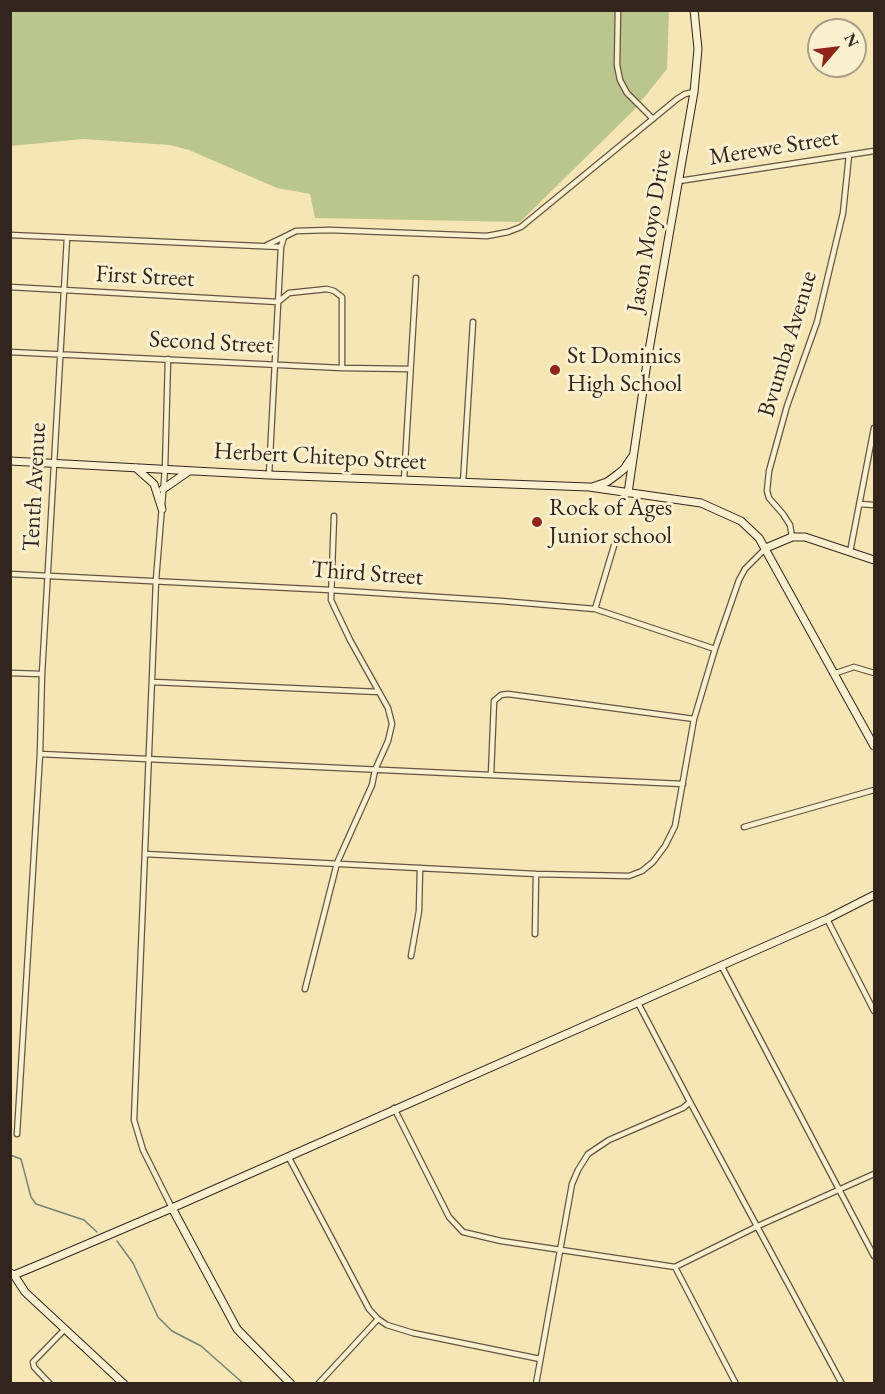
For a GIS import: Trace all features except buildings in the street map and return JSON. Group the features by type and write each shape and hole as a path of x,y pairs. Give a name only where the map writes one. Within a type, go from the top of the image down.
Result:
{"street":[{"path":"618,10 617,65 620,80 627,93 653,119"},
{"name":"Jason Moyo Drive","path":"628,493 648,356 694,92 699,49 694,10"},
{"path":"264,246 296,231 330,230 487,236 508,232 521,227 685,94 694,92"},
{"name":"Merewe Street","path":"679,181 874,151"},
{"name":"Bvumba Avenue","path":"792,537 787,519 769,498 767,491 769,471 787,406 817,322 843,213 849,155"},
{"path":"10,235 281,247"},
{"path":"269,475 281,247 284,237"},
{"name":"Tenth Avenue","path":"17,1134 67,238"},
{"path":"404,480 416,278"},
{"name":"First Street","path":"10,287 278,302"},
{"path":"278,302 289,293 306,290 327,289 342,297 342,368"},
{"path":"463,483 473,322"},
{"name":"Second Street","path":"10,352 342,368 410,369"},
{"path":"168,359 165,469 156,580 134,1120 143,1150 237,1329 291,1383"},
{"path":"850,552 874,429"},
{"path":"589,487 607,482 624,469 633,456 635,446"},
{"name":"Herbert Chitepo Street","path":"10,461 269,475 589,487 701,503 741,521 759,538 874,746"},
{"path":"136,468 154,484 162,509"},
{"path":"163,489 189,471"},
{"path":"860,504 874,505"},
{"path":"304,989 337,863 372,785 375,770 388,741 392,724 388,708 331,600 334,516"},
{"path":"145,854 536,874 629,876 642,871 653,862 665,846 675,826 694,719 715,649 739,579 745,569 766,548 792,537 806,537 874,560"},
{"path":"595,609 616,539"},
{"name":"Third Street","path":"10,574 330,590 595,609 715,649"},
{"path":"833,674 854,667 874,674"},
{"path":"10,673 42,674"},
{"path":"153,682 379,692"},
{"path":"491,775 494,701 501,695 508,694 694,719"},
{"path":"40,754 683,784"},
{"path":"744,827 874,790"},
{"path":"411,956 419,911 420,868"},
{"path":"535,934 536,874"},
{"path":"124,1383 25,1292 12,1274 172,1208 394,1108 827,919 874,895"},
{"path":"827,919 874,1011"},
{"path":"721,965 874,1256"},
{"path":"638,1003 842,1383"},
{"path":"536,1383 572,1184 588,1154 609,1140 690,1102"},
{"path":"394,1108 449,1217 463,1232 561,1251 675,1267 758,1226 874,1174"},
{"path":"288,1156 369,1309 378,1319 387,1325 413,1333 540,1359"},
{"path":"675,1267 736,1383"},
{"path":"318,1383 378,1319"},
{"path":"50,1383 34,1368 33,1362 65,1329"}],"green space":[{"path":"669,10 667,69 633,111 520,222 315,218 310,194 277,188 189,150 170,145 83,139 11,146 10,11"}],"waterway":[{"path":"10,1155 21,1159 31,1197 36,1204 84,1220 97,1232"},
{"path":"117,1241 133,1263 158,1317 172,1331 201,1346 244,1384"}],"place":[{"name":"St Dominics High School","path":"555,370"},
{"name":"Rock of Ages Junior school","path":"537,522"}]}
